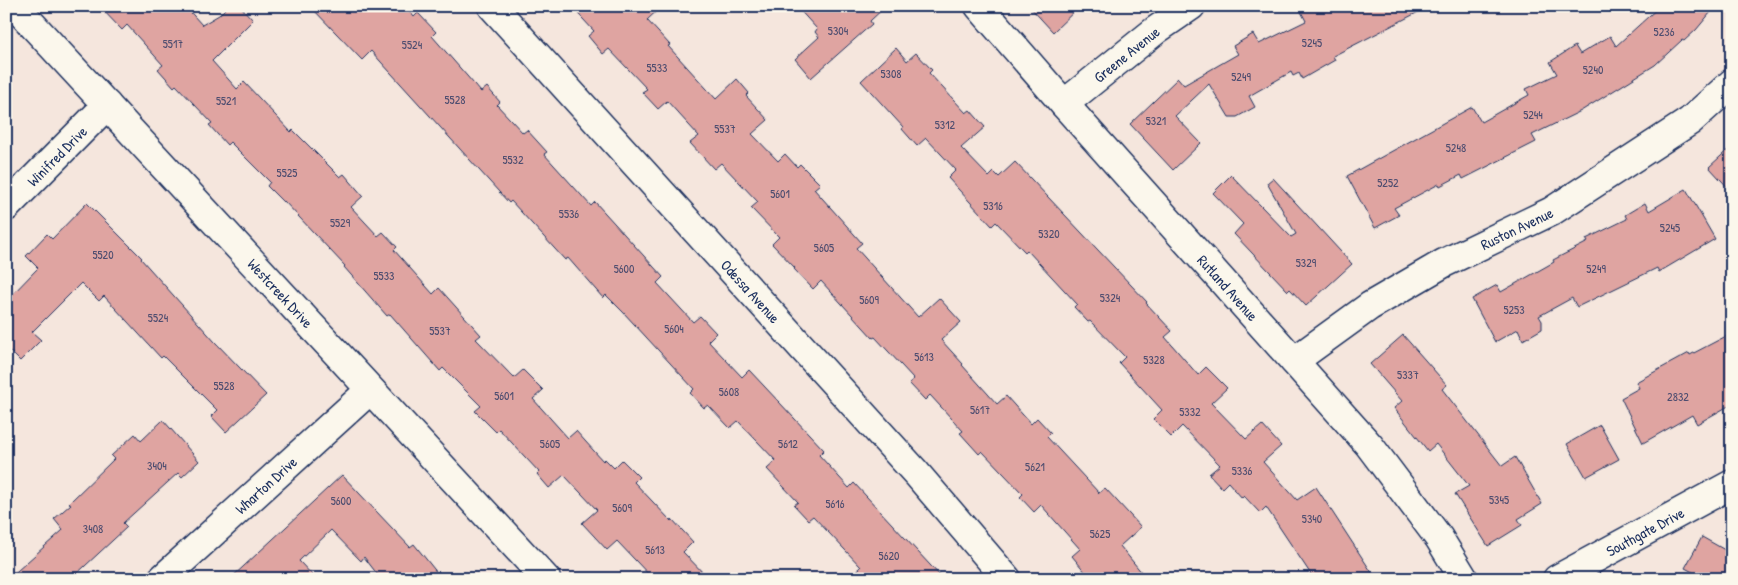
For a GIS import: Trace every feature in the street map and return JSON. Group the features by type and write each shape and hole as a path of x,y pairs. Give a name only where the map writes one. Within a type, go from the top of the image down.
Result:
{"street":[{"name":"Westcreek Drive","path":"15,6 546,579"},
{"name":"Odessa Avenue","path":"492,6 910,467 1007,579"},
{"name":"Rutland Avenue","path":"979,6 1064,104 1369,445 1439,538 1464,579"},
{"name":"Greene Avenue","path":"1064,104 1156,30 1191,6"},
{"name":"Ruston Avenue","path":"1294,361 1370,306 1444,263 1552,211 1690,121 1732,83"},
{"name":"Winifred Drive","path":"6,207 107,105"},
{"name":"Wharton Drive","path":"162,579 370,390"},
{"name":"Southgate Drive","path":"1557,579 1732,484"}],"building":[{"path":"99,6 185,6 202,25 219,15 228,6 240,6 253,20 212,61 237,89 244,82 291,132 293,130 340,177 344,174 363,196 351,207 378,236 383,232 397,247 394,250 433,294 439,288 481,335 476,339 514,378 523,370 543,390 533,399 568,438 576,431 603,461 605,459 614,468 622,460 639,477 634,482 693,542 683,552 709,579 653,579 617,541 607,550 582,523 597,510 564,475 549,488 537,474 539,472 499,429 496,432 475,411 481,406 443,368 440,371 390,314 387,316 345,266 284,201 267,186 270,182 230,142 227,145 209,125 212,123 176,85 174,87 158,69 163,65 127,25 122,30"},
{"path":"310,6 405,6 414,17 418,13 436,32 432,36 481,92 487,87 500,102 497,105 523,133 527,130 547,152 544,154 591,206 595,202 663,277 657,283 693,322 700,316 716,333 708,341 742,377 749,370 824,450 819,455 849,488 854,483 943,579 848,579 861,567 813,516 808,520 794,505 798,502 767,469 776,461 738,421 730,428 708,405 704,408 690,393 694,389 623,312 606,295 603,298 568,258 565,260 511,201 509,203 371,51 362,60"},
{"path":"571,6 662,6 647,20 716,99 737,79 749,93 746,96 768,120 752,134 778,161 785,154 797,167 800,164 820,184 814,189 862,243 856,248 918,317 939,298 961,322 941,340 962,365 997,404 1006,396 1031,424 1037,418 1051,433 1047,437 1099,493 1105,488 1141,527 1120,546 1147,579 1091,579 1072,556 1080,549 1041,505 1034,512 1020,497 1023,494 982,451 979,454 960,433 963,431 930,395 925,400 909,383 914,379 875,337 873,338 821,281 813,289 794,269 772,244 779,237 751,208 758,202 721,163 714,169 690,143 699,136 667,101 658,109 642,92 647,89 609,49 603,54 588,36 594,31"},
{"path":"796,6 886,6 870,21 872,24 811,78 795,59 819,37 815,32 817,29"},
{"path":"1029,6 1080,6 1053,32"},
{"path":"1298,6 1430,6 1333,56 1335,60 1302,79 1299,73 1293,76 1291,72 1249,96 1255,107 1237,117 1229,117 1209,84 1175,116 1201,143 1173,170 1130,124 1178,78 1184,85 1238,54 1233,46 1253,34 1259,44 1306,21"},
{"path":"1660,6 1716,6 1696,30 1655,65 1581,111 1532,135 1536,142 1463,179 1461,175 1440,186 1439,184 1394,208 1399,215 1375,228 1347,176 1472,107 1481,122 1529,95 1526,89 1557,74 1550,62 1575,46 1580,54 1610,36 1616,46"},
{"path":"896,48 907,61 916,53 932,70 929,73 966,113 970,110 985,127 961,148 989,177 994,172 999,177 1015,162 1172,331 1165,337 1198,375 1206,367 1227,388 1211,403 1246,439 1262,425 1281,446 1263,462 1297,500 1316,487 1376,579 1314,579 1266,507 1260,513 1244,496 1242,498 1228,482 1222,488 1209,474 1220,465 1182,426 1171,437 1153,419 1162,410 1119,363 1125,357 1074,307 1077,304 1027,250 1025,252 996,222 992,226 948,178 956,170 926,138 917,146 902,129 903,127 861,81"},
{"path":"1732,146 1732,192 1709,167"},
{"path":"1231,175 1291,237 1296,234 1267,183 1273,178 1352,264 1306,306 1290,289 1288,291 1234,234 1243,224 1213,193"},
{"path":"1686,189 1715,239 1659,272 1657,268 1577,307 1572,298 1539,316 1542,321 1542,329 1523,340 1518,329 1495,342 1472,299 1497,285 1501,292 1554,262 1553,260 1588,242 1586,239 1627,219 1625,215 1645,203 1649,211"},
{"path":"87,203 142,258 215,342 266,395 226,432 211,416 217,410 163,356 161,358 104,296 99,301 81,283 32,332 41,340 20,361 6,347 6,301 38,268 26,256 47,234 52,239"},
{"path":"1732,333 1732,404 1697,424 1692,415 1643,443 1621,398 1639,388 1636,382 1689,353 1690,355"},
{"path":"1403,335 1447,385 1442,389 1502,466 1515,457 1542,504 1518,519 1522,525 1488,546 1455,494 1469,486 1436,444 1428,451 1394,408 1402,401 1370,364"},
{"path":"163,420 199,461 182,477 178,473 123,523 127,527 71,579 8,579 63,530 54,519 114,459 111,456 135,434 141,441"},
{"path":"1600,425 1619,459 1586,477 1567,444"},
{"path":"342,475 410,547 414,544 442,579 381,579 364,557 361,561 331,530 299,561 316,579 230,579"},
{"path":"1702,537 1732,554 1732,579 1706,579 1685,568"}]}
